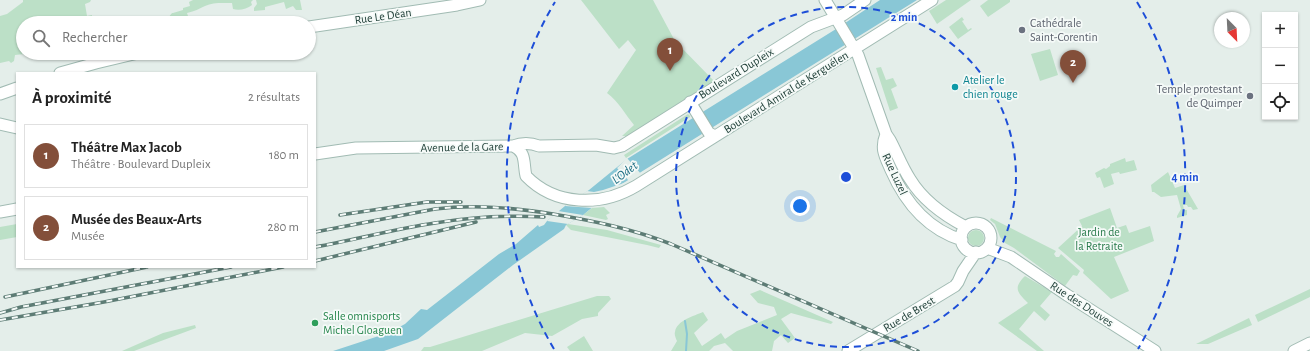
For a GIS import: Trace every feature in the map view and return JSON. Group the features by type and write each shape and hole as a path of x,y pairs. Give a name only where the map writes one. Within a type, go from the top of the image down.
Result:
{"main road":[{"name":"Rue Le Déan","path":"316,26 458,5 480,0"},
{"path":"825,0 852,45 886,134"},
{"name":"Boulevard Dupleix","path":"609,147 616,148 622,146 811,27 838,21 843,15 865,0"},
{"name":"Boulevard Amiral de Kerguélen","path":"525,160 525,173 528,178 543,189 555,195 572,200 590,201 622,193 640,183 712,133 852,45 932,0"},
{"path":"64,72 109,60"},
{"path":"0,94 16,88"},
{"path":"690,102 712,133"},
{"path":"0,124 16,128"},
{"name":"Rue Luzel","path":"886,134 893,144 908,176 915,186 936,207 966,227"},
{"name":"Rue Luzel","path":"886,134 883,144 884,155 899,187 907,200 932,225 963,243"},
{"name":"Avenue de la Gare","path":"316,154 356,148 514,146 526,144 538,146 596,145 609,147"},
{"path":"514,146 518,148 525,160"},
{"path":"525,160 531,149 538,146"},
{"path":"0,212 16,209"},
{"path":"963,243 970,251 982,251 987,248 991,240 989,229 983,224 976,223 966,227 962,233 963,271"},
{"name":"Rue des Douves","path":"991,236 1008,256"},
{"name":"Rue des Douves","path":"987,248 1008,256 1155,351"},
{"name":"Rue de Brest","path":"848,351 955,286 976,252"},
{"path":"1294,351 1310,343"}],"green space":[{"path":"23,0 91,0 85,4 87,16 16,16 16,55 14,61 11,63 9,61 0,63 0,16 7,14 23,2"},
{"path":"193,0 253,0 251,2 252,5 240,10 233,9 232,3 218,3 187,13 188,16 170,16 172,13 190,6 189,2"},
{"path":"256,0 300,0 302,10 296,10 293,6 286,9 284,2 265,7 265,10 254,11 257,4"},
{"path":"581,0 653,0 675,41 714,81 627,136 622,136 634,125 618,104 607,93 636,50 628,40 619,49"},
{"path":"946,0 971,0 937,24 929,11"},
{"path":"988,0 1010,0 1010,2 988,17 980,6"},
{"path":"962,17 964,20 962,21 968,30 971,28 972,29 958,39 949,27"},
{"path":"1050,49 1058,75 1040,81 1031,54"},
{"path":"881,67 886,80 893,78 897,86 891,89 898,108 890,111 876,68"},
{"path":"688,114 690,117 626,158 624,155"},
{"path":"1125,158 1126,162 1134,160 1137,170 1120,174 1119,172 1111,174 1114,184 1104,188 1100,177 1097,178 1095,173 1104,168 1106,169 1110,166 1110,164"},
{"path":"1168,172 1175,188 1184,185 1198,209 1193,210 1187,205 1183,205 1184,210 1187,210 1187,215 1177,218 1181,209 1177,195 1161,197 1152,192 1151,185"},
{"path":"604,207 610,213 606,215 608,219 606,220 583,215 592,208"},
{"name":"Jardin de la Retraite","path":"1110,208 1117,228 1126,225 1129,233 1150,226 1154,241 1114,257 1129,291 1111,299 1083,273 1084,270 1058,248 1082,226 1079,220"},
{"path":"991,218 1056,251 1054,254 1056,257 1059,257 1061,254 1080,271 1077,276 1073,275 1065,286 1005,243 1000,237 995,224 990,220"},
{"path":"16,224 16,237 0,240 0,227"},
{"path":"568,224 607,230 661,245 659,248 571,230 566,225"},
{"path":"976,230 982,232 984,238 982,244 976,246 970,244 968,238 970,232"},
{"path":"1025,276 1052,292 1040,306 1050,315 1045,321 1034,311 1019,329 1044,351 1037,351 998,323 1028,303 1021,296 1018,290 1021,280"},
{"path":"1310,289 1310,297 1258,322 1255,315"},
{"path":"760,290 833,322 831,324 791,313 781,319 795,338 788,343 781,335 774,341 772,351 733,351 725,343 714,346 709,351 671,351 677,341 675,333 679,324 686,319 703,312 708,320 694,333 702,346 721,333 725,339 737,331 777,315 774,307 758,303 750,294"},
{"path":"597,296 609,296 611,299 598,313 598,316 582,319 552,336 525,333 482,351 421,351 424,347 430,347"},
{"path":"1249,318 1252,325 1208,344 1196,344"},
{"path":"195,325 196,328 134,351 122,351 163,333"},
{"path":"584,336 593,351 570,351 567,347"}],"water":[{"name":"L'Odet","path":"880,0 917,0 617,187 583,215 566,225 564,229 513,265 418,339 384,351 333,351 388,333 405,324 421,309 427,310 499,254 516,244 538,225 539,227 544,225 565,206 589,190 627,159"}],"pier":[{"path":"627,158 641,174 629,181 617,168"},
{"path":"627,182 592,208 565,206 587,191 594,192 603,190"},
{"path":"558,211 583,215 568,224 547,221"}],"waterway":[{"path":"685,321 687,334 686,351"}],"railway":[{"path":"340,215 427,202 461,202"},
{"path":"316,232 435,209 494,207 553,214 613,226 671,244 918,351"},
{"path":"316,247 405,228 449,221 503,216 544,217"},
{"path":"316,261 476,222"},
{"path":"5,297 142,268"},
{"path":"0,313 21,307 226,268"},
{"path":"0,320 104,302 278,268"}],"place":[{"name":"Cathédrale Saint-Corentin","path":"1022,30"},
{"name":"Théâtre Max Jacob","path":"670,71"},
{"name":"Musée des Beaux-Arts","path":"1073,83"},
{"name":"Atelier le chien rouge","path":"955,87"},
{"name":"Temple protestant de Quimper","path":"1250,96"},
{"name":"Salle omnisports Michel Gloaguen","path":"315,323"}]}
